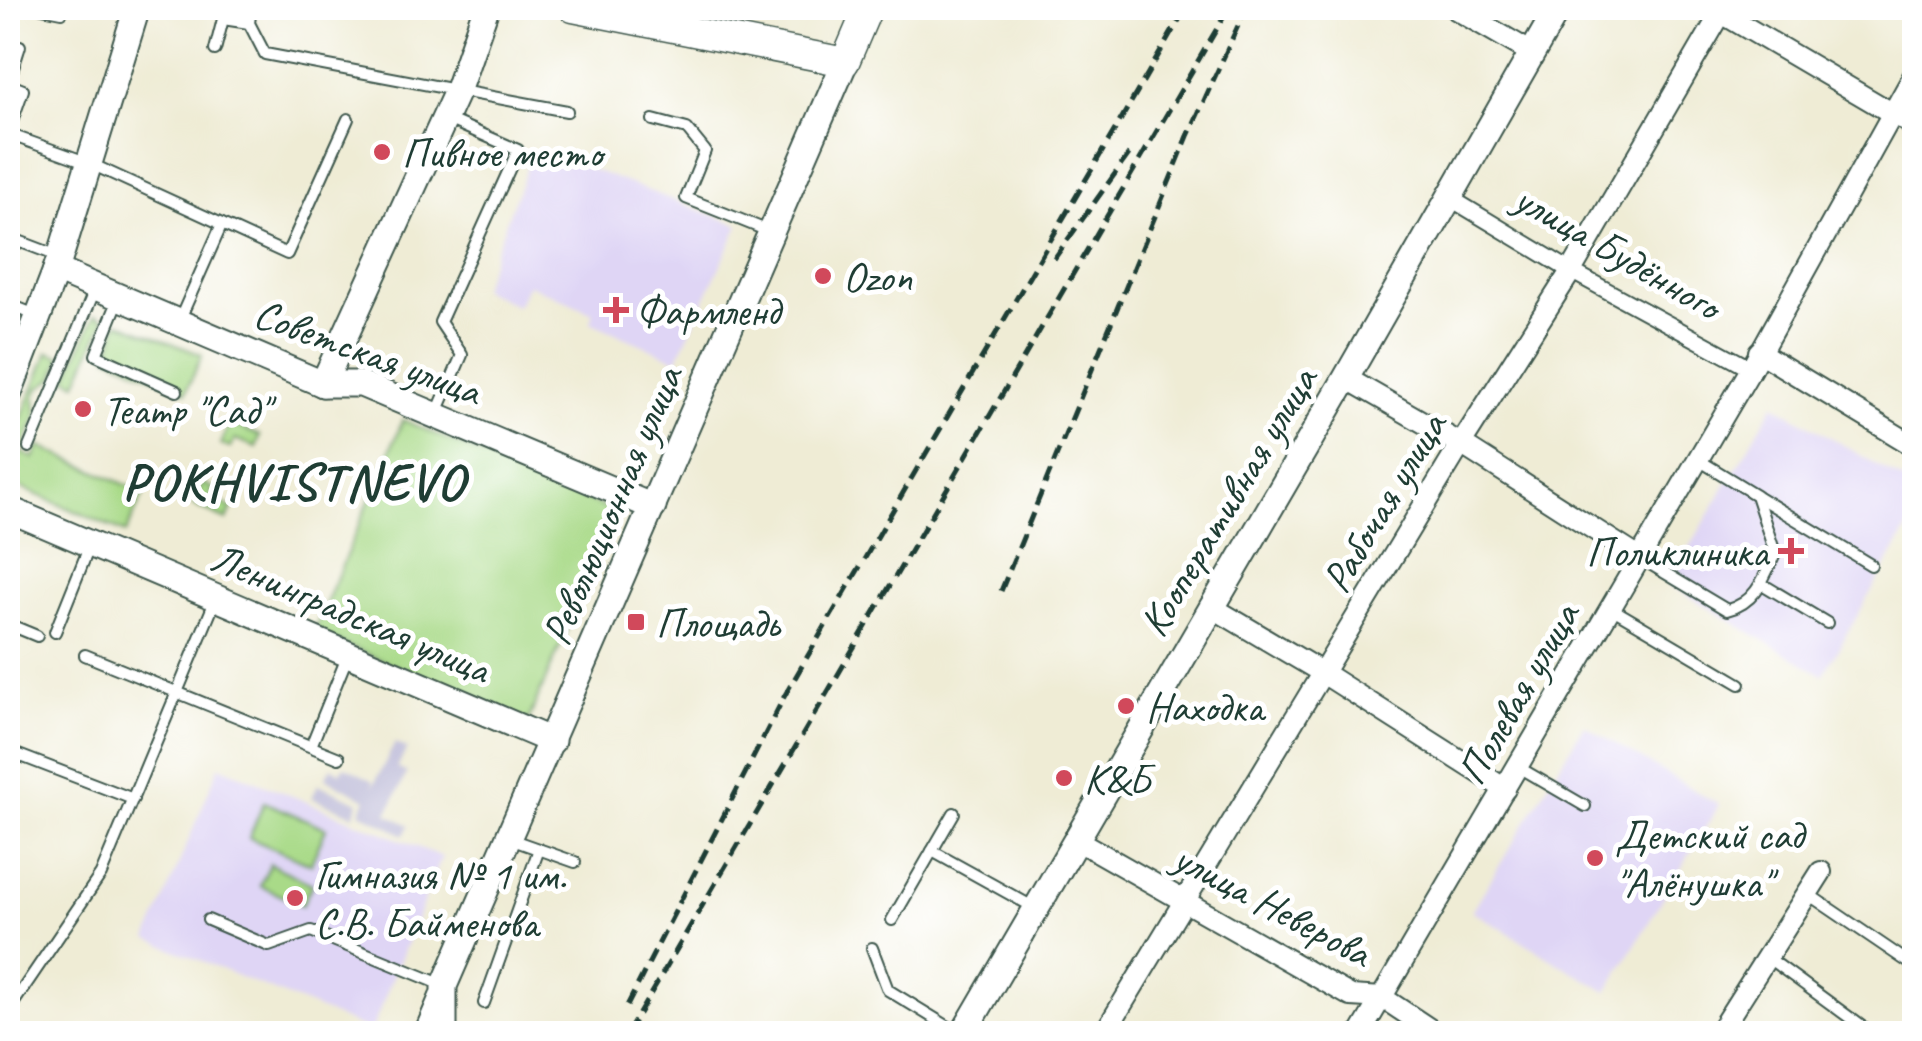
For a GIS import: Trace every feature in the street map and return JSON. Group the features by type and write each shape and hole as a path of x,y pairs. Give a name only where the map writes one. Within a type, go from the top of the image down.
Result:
{"main road":[{"path":"573,8 844,62"},
{"name":"Революционная улица","path":"844,62 868,8"}],"street":[{"path":"8,395 58,264 137,8"},
{"path":"323,384 445,118 486,8"},
{"path":"1454,8 1532,53"},
{"name":"Кооперативная улица","path":"961,1034 1558,8"},
{"path":"1719,9 1914,126"},
{"name":"Рабочая улица","path":"1104,1034 1461,444 1571,272 1719,9"},
{"name":"Революционная улица","path":"424,1034 844,62"},
{"name":"Полевая улица","path":"1360,1034 1755,360 1914,75"},
{"name":"улица Будённого","path":"1450,198 1571,272 1755,360 1914,446"},
{"name":"Советская улица","path":"58,264 108,291 323,384 361,384 653,507"},
{"path":"1346,378 1461,444 1639,558"},
{"name":"Ленинградская улица","path":"8,509 552,742"},
{"path":"1210,606 1505,789"},
{"name":"улица Неверова","path":"1074,840 1351,996 1383,998 1437,1034"},
{"path":"1718,1034 1821,872"},
{"path":"444,986 444,1034"}],"lane":[{"path":"42,8 62,12"},
{"path":"251,8 248,24 266,54 567,111"},
{"path":"215,50 223,19 248,24"},
{"path":"20,46 8,84 23,90 8,134 89,163 287,254 348,119"},
{"path":"436,416 462,355 440,322 518,150 445,118"},
{"path":"653,120 688,129 705,151 686,198 772,233"},
{"path":"179,322 222,224"},
{"path":"8,236 58,264"},
{"path":"108,291 96,355 177,392"},
{"path":"29,447 108,291"},
{"path":"8,304 38,316"},
{"path":"1697,459 1870,564"},
{"path":"1639,558 1727,610 1743,606 1762,584 1775,553 1756,496"},
{"path":"55,632 90,544"},
{"path":"1762,584 1827,623"},
{"path":"8,1012 102,874 217,598"},
{"path":"1610,608 1740,684"},
{"path":"8,624 37,636"},
{"path":"311,746 348,654"},
{"path":"85,655 339,758"},
{"path":"8,751 133,799"},
{"path":"1518,767 1586,806"},
{"path":"892,920 954,813"},
{"path":"509,838 575,862"},
{"path":"484,1003 539,849"},
{"path":"932,851 1035,908"},
{"path":"1808,894 1914,966"},
{"path":"208,920 269,946 311,932 444,986"},
{"path":"872,948 888,990 961,1034"},
{"path":"1767,957 1872,1034"}],"shaded area":[{"path":"531,156 564,167 567,160 739,225 677,360 590,322 593,313 528,284 517,306 481,289"},
{"name":"Поликлиника","path":"1774,404 1914,487 1914,518 1823,675 1668,584"},
{"name":"Детский сад \"Алёнушка\"","path":"1584,725 1719,805 1607,992 1472,911"},
{"path":"395,743 407,749 397,768 407,773 387,814 409,825 404,835 360,812 366,799 325,778 331,767 341,772 344,766 374,781 372,788"},
{"name":"Гимназия № 1 им. С.В. Байменова","path":"219,766 442,857 371,1031 148,939"},
{"path":"318,784 359,802 354,815 312,798"}],"green space":[{"path":"95,315 105,319 77,383 67,378"},
{"path":"118,322 202,355 186,392 108,356"},
{"path":"48,352 62,357 54,378 39,388 35,397 37,416 21,452 34,458 39,446 144,493 126,533 19,487 8,451"},
{"path":"403,420 617,513 528,721 314,632"},
{"path":"229,423 260,436 256,447 235,439 230,448 221,444"},
{"path":"203,483 213,488 209,497 232,508 227,520 193,505"},
{"path":"264,802 326,828 311,864 249,838"},
{"path":"270,864 312,884 302,905 260,886"}],"railway":[{"path":"627,1006 785,695 1186,8"},
{"path":"627,1034 1229,8"},
{"path":"1001,591 1188,136 1246,8"},
{"path":"1054,259 1129,154"}],"place":[{"name":"Пивное место","path":"382,152"},
{"name":"Ozon","path":"823,276"},
{"name":"Фармленд","path":"616,310"},
{"name":"Театр \"Сад\"","path":"83,409"},
{"name":"Поликлиника","path":"1791,551"},
{"name":"Площадь","path":"636,622"},
{"name":"Находка","path":"1126,706"},
{"name":"К&Б","path":"1064,778"},
{"name":"Детский сад \"Алёнушка\"","path":"1595,858"},
{"name":"Гимназия № 1 им. С.В. Байменова","path":"295,898"}],"district":[{"name":"POKHVISTNEVO","path":"294,481"}]}
